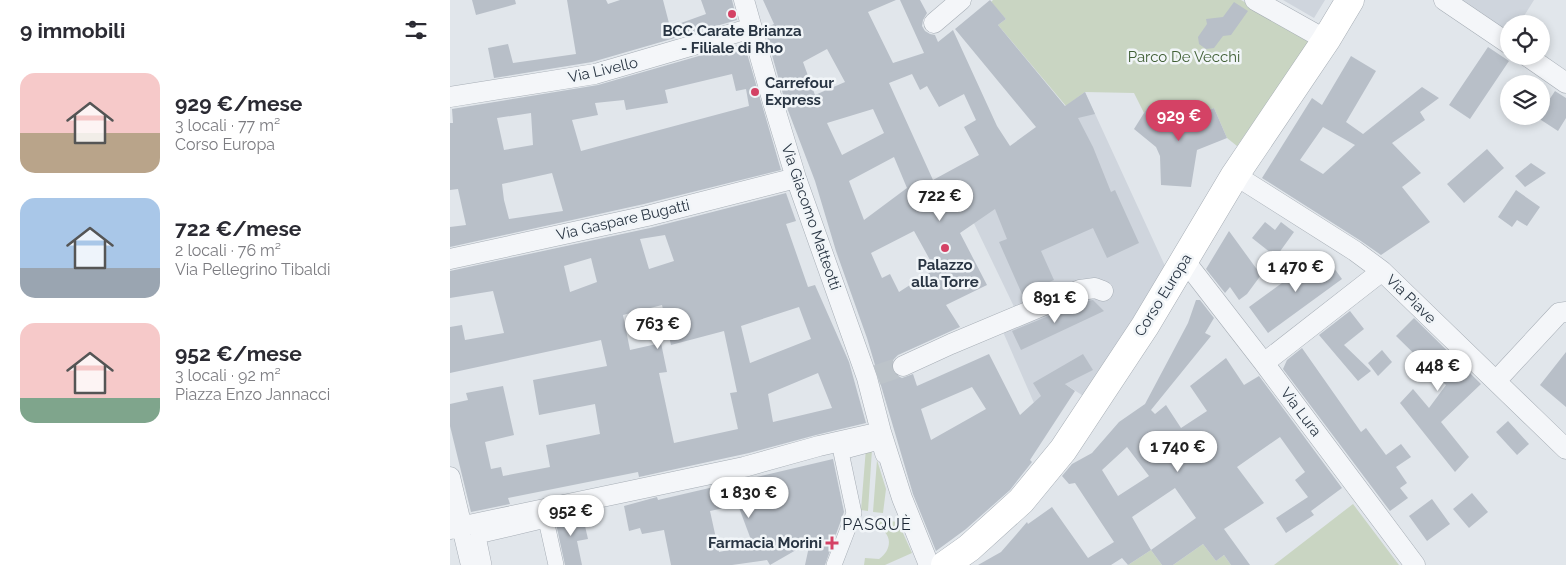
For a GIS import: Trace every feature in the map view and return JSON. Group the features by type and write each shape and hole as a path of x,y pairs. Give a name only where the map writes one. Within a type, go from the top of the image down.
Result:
{"main road":[{"name":"Corso Europa","path":"945,565 969,548 1021,501 1063,450 1145,326 1235,175 1326,40 1350,0"}],"street":[{"name":"Via Giacomo Matteotti","path":"744,0 796,178 872,376 881,432 902,498 929,565"},
{"path":"934,23 962,0"},
{"path":"1255,0 1326,40"},
{"path":"1444,0 1500,38"},
{"name":"Via Livello","path":"450,98 595,74 752,28"},
{"path":"1540,65 1566,83"},
{"name":"Via Piave","path":"1235,175 1355,251 1382,271 1566,449"},
{"name":"Via Gaspare Bugatti","path":"450,259 647,216 796,178"},
{"name":"Via Lura","path":"1185,261 1416,565"},
{"path":"1264,363 1382,271"},
{"path":"903,366 1080,290 1095,288 1103,291"},
{"path":"1496,381 1559,313 1566,312"},
{"path":"456,528 744,467 819,446 881,432"},
{"path":"834,565 854,513 841,452 879,442 920,554 919,561 913,565"},
{"path":"450,477 456,528 471,565"},
{"path":"484,565 478,536 546,520 556,565"}],"shaded area":[{"path":"1283,0 1325,0 1314,18"},
{"path":"1451,0 1534,0 1525,15 1500,15 1500,33"},
{"path":"1085,92 1171,279 1091,401 1065,384 1034,403 1000,325 1019,317 954,182 993,159"}],"green space":[{"name":"Parco De Vecchi","path":"993,0 1241,0 1311,40 1237,146 1227,138 1214,108 1183,121 1149,105 1144,113 1134,93 1085,92 1066,106 998,25 1006,19 991,2"},
{"path":"866,448 872,449 868,511 861,510"},
{"path":"877,460 886,489 883,513 873,512"},
{"path":"1353,504 1399,565 1274,565"},
{"path":"873,519 898,522 912,553 885,565 864,565 865,558 879,559 884,555 889,545 889,540 884,531 873,527"},
{"path":"1203,544 1216,561 1224,555 1231,565 1173,565"},
{"path":"1151,550 1162,565 1128,565"}],"building":[{"path":"472,0 515,0 516,4 476,15"},
{"path":"567,0 606,0 608,4 620,0 663,0 670,27 706,14 701,0 732,0 737,20 592,62 494,78 488,48 508,44 513,63 576,54"},
{"path":"763,0 896,0 868,12 893,63 924,53 900,0 920,0 927,13 922,26 925,31 935,35 938,42 953,30 997,126 1010,146 1036,127 955,29 990,0 1006,19 998,25 1065,106 1085,92 1095,114 1078,118 1093,147 1111,192 1115,190 1139,243 1107,258 1093,228 1041,251 1054,280 1022,294 999,242 1007,239 995,209 960,233 987,285 946,305 960,327 898,355 891,364 892,370 896,375 902,378 913,374 917,386 989,354 1020,415 1041,396 1033,383 1083,354 1093,370 1065,384 1075,391 1030,460 1032,462 1010,490 966,529 936,551 913,494 867,338 836,251 815,181 786,105 765,30 774,24","holes":["827,49 845,82 815,95 803,62","912,74 920,90 927,86 939,107 964,94 976,120 964,127 979,155 933,180 889,83","873,109 884,133 842,155 827,123","894,157 907,188 864,220 849,181","914,231 935,269 899,292 890,274 882,278 871,253","972,387 986,409 931,440 921,409"]},
{"path":"1234,2 1248,11 1231,35 1223,36 1214,48 1206,49 1199,44 1198,37 1207,24 1206,19 1223,17"},
{"path":"744,43 781,170 644,204 450,247 450,227 466,225 458,189 450,190 450,123 453,123 452,109 598,85","holes":["732,74 736,91 746,89 749,106 581,151 572,120 598,115 595,103 624,100 626,110 668,103 665,90","531,113 533,145 504,150 497,118","552,173 563,211 509,219 502,184"]},
{"path":"1488,47 1500,55 1500,65 1506,65 1470,119 1449,105"},
{"path":"1351,56 1376,71 1346,122 1363,134 1422,87 1439,98 1420,112 1425,120 1392,143 1421,173 1402,187 1430,222 1381,255 1262,178 1312,98 1322,105","holes":["1323,127 1355,145 1323,174 1300,160"]},
{"path":"1555,91 1566,98 1566,118 1558,131 1549,125 1550,98"},
{"path":"1149,105 1183,121 1214,108 1227,138 1197,150 1191,187 1161,185 1160,156 1156,147 1134,129"},
{"path":"1487,149 1504,168 1464,203 1447,184"},
{"path":"1531,163 1546,173 1525,187 1515,176"},
{"path":"1516,190 1540,207 1527,226 1517,220 1512,227 1498,217"},
{"path":"786,193 796,221 786,224 808,287 815,285 849,362 866,423 749,453 639,477 638,472 508,498 510,504 471,512 450,426 450,404 468,400 466,393 503,386 514,435 485,442 491,469 501,467 503,476 550,467 546,445 600,434 595,404 539,415 533,380 607,366 601,340 450,373 450,327 462,325 465,340 504,333 493,291 450,298 450,271 650,228","holes":["665,235 674,261 649,269 640,239","591,258 597,282 570,292 564,266","662,305 671,345 724,331 737,392 730,393 738,429 674,443 659,373 667,372 661,343 630,350 623,315","799,307 811,339 750,363 741,326","818,373 832,408 773,422 768,394"]},
{"path":"1265,222 1275,230 1281,222 1294,232 1276,257 1252,238"},
{"path":"1229,231 1261,275 1247,294 1239,300 1230,287 1225,293 1206,269"},
{"path":"1323,253 1342,279 1268,333 1249,307"},
{"path":"1093,300 1104,311 1021,350 1012,331 1083,302"},
{"path":"1196,300 1200,300 1214,318 1205,333 1211,336 1151,410 1155,414 1166,405 1181,428 1207,411 1190,386 1226,358 1244,385 1259,376 1342,488 1311,511 1314,515 1286,533 1276,518 1308,497 1295,480 1305,472 1280,437 1237,467 1264,503 1224,529 1250,565 1231,565 1224,555 1216,561 1203,544 1173,565 1162,565 1151,550 1128,565 1122,558 1111,565 978,565 1001,552 1027,522 1028,524 1052,507 1088,558 1114,542 1075,483 1069,484 1062,476 1072,464 1092,453 1119,422 1145,404 1188,323","holes":["1127,447 1149,476 1118,496 1102,470","1175,488 1196,518 1151,550 1132,517"]},
{"path":"1350,311 1364,329 1344,345 1371,371 1358,381 1319,335"},
{"path":"1414,318 1481,384 1441,422 1469,457 1455,472 1400,403 1413,389 1429,408 1446,385 1396,336"},
{"path":"1302,348 1361,432 1366,428 1386,455 1401,444 1411,457 1396,467 1407,483 1400,488 1408,498 1390,511 1283,369 1287,360"},
{"path":"1382,350 1392,362 1378,376 1368,363"},
{"path":"1566,352 1566,407 1540,385"},
{"path":"1508,421 1529,444 1517,455 1496,432"},
{"path":"833,459 844,512 825,565 805,565 810,542 770,565 767,560 732,565 671,565 664,530 642,534 640,528 629,531 624,506 657,497 658,500","holes":["738,505 753,545 719,552 710,511"]},
{"path":"1472,493 1488,512 1469,528 1453,509"},
{"path":"1432,499 1450,524 1427,541 1409,516"},
{"path":"582,513 588,539 577,541 582,565 565,565 555,519"}],"tunnel":[{"path":"877,375 903,366"}],"place":[{"name":"BCC Carate Brianza - Filiale di Rho","path":"732,14"},
{"name":"Carrefour Express","path":"755,92"},
{"name":"Palazzo alla Torre","path":"945,248"},
{"name":"Farmacia Morini","path":"832,543"}],"district":[{"name":"PASQUÈ","path":"877,524"}]}
